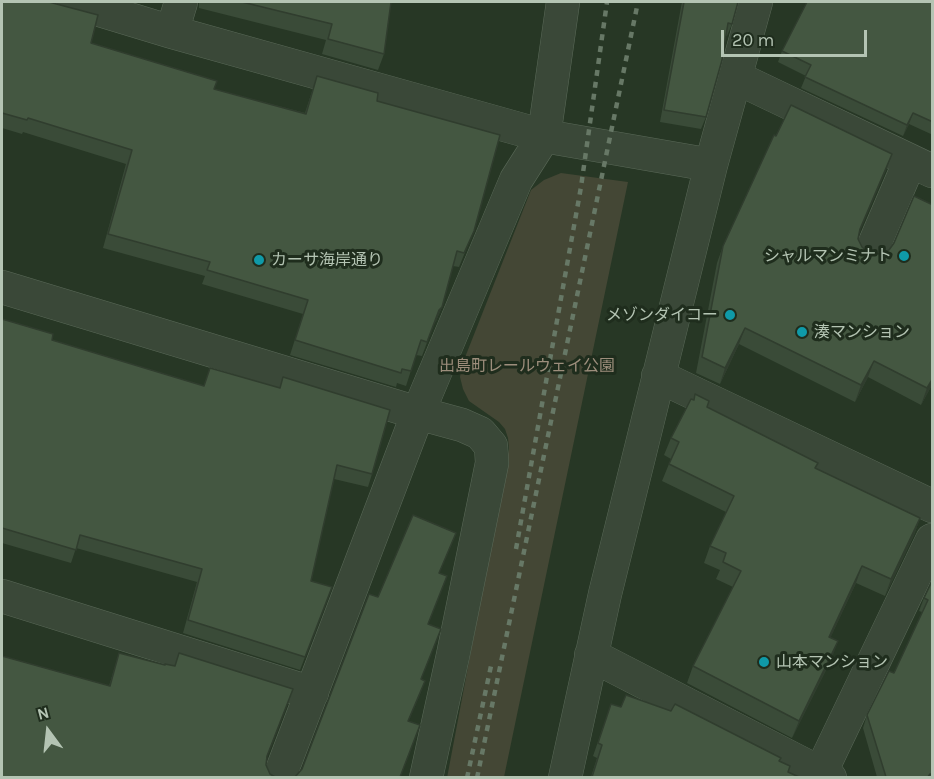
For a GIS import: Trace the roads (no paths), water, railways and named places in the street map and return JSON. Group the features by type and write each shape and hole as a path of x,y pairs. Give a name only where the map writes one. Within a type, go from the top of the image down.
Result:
{"street":[{"path":"73,2 544,136 711,165"},
{"path":"172,32 181,2"},
{"path":"279,777 418,413 516,180 544,136 563,2"},
{"path":"565,777 604,594 711,165 756,2"},
{"path":"735,77 921,166 871,252"},
{"path":"2,287 462,425 480,433 491,446 492,463 426,777"},
{"path":"658,376 933,506"},
{"path":"591,655 823,776 933,540"},
{"path":"2,596 312,693"}],"railway":[{"path":"516,549 581,187 607,2"},
{"path":"477,778 638,2"},
{"path":"467,778 491,666"}],"place":[{"name":"シャルマンミナト","path":"904,256"},
{"name":"カーサ海岸通り","path":"259,260"},
{"name":"メゾンダイコー","path":"730,315"},
{"name":"湊マンション","path":"802,332"},
{"name":"山本マンション","path":"764,662"}],"park label":[{"name":"出島町レールウェイ公園","path":"527,366"}]}
